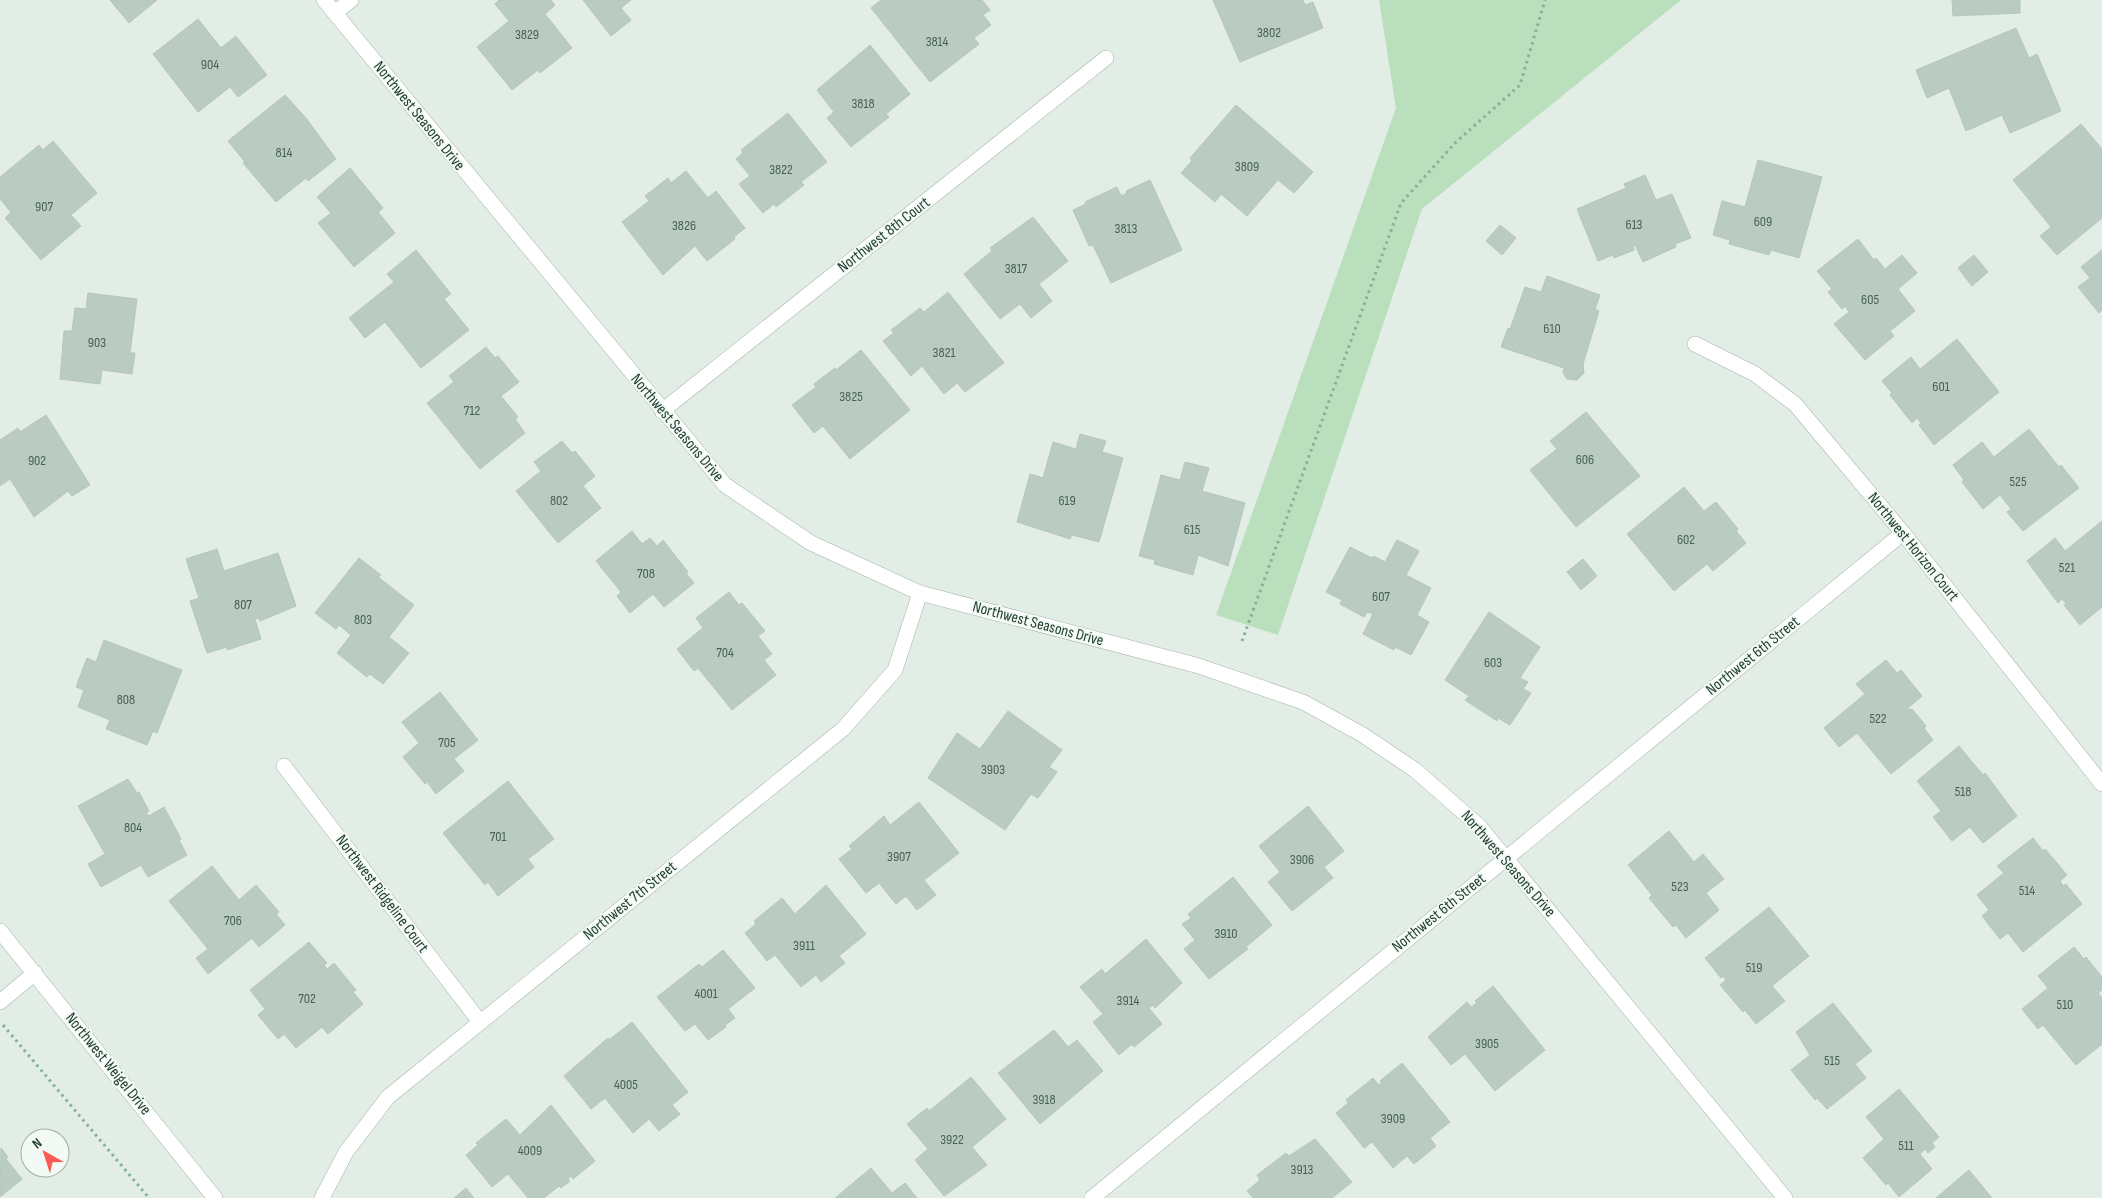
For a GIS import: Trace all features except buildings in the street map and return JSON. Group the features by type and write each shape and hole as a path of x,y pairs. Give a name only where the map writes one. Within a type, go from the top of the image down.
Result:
{"street":[{"name":"Northwest Seasons Drive","path":"324,0 725,485 811,542 920,593 1199,666 1303,702 1363,735 1416,770 1479,826 1786,1198"},
{"path":"335,13 351,0"},
{"name":"Northwest 8th Court","path":"662,411 1106,58"},
{"name":"Northwest Horizon Court","path":"1695,344 1755,374 1795,404 1903,533 2102,784"},
{"name":"Northwest 6th Street","path":"1092,1198 1903,533"},
{"name":"Northwest 7th Street","path":"322,1198 346,1152 388,1097 843,728 895,670 920,593"},
{"name":"Northwest Ridgeline Court","path":"284,766 480,1022"},
{"name":"Northwest Weigel Drive","path":"0,931 215,1198"},
{"path":"0,1002 35,973"}],"path":[{"path":"1242,641 1401,203 1455,144 1520,85 1545,0"},
{"path":"0,1021 149,1198"}],"green space":[{"path":"1379,0 1681,0 1422,209 1278,635 1216,615 1396,108"}]}
